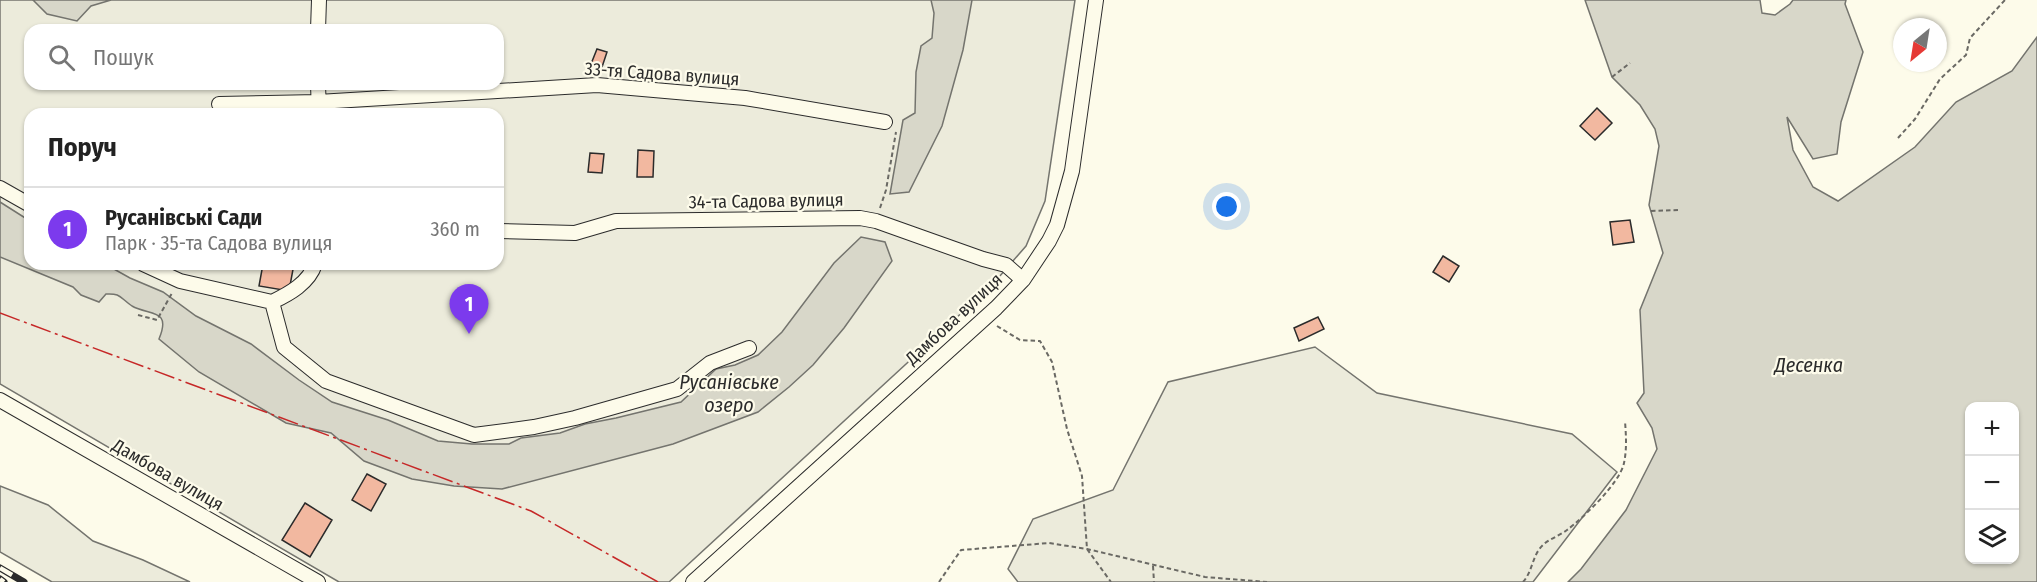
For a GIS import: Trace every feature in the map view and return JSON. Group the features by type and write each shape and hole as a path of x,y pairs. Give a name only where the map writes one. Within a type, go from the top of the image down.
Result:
{"street":[{"path":"318,24 319,0"},
{"name":"Дамбова вулиця","path":"693,582 1023,280 1057,225 1072,171 1096,0"},
{"name":"33-тя Садова вулиця","path":"219,104 319,108 597,85 745,98 885,122"},
{"path":"318,90 319,108"},
{"path":"0,188 24,202"},
{"name":"34-та Садова вулиця","path":"504,231 575,233 616,221 860,218 876,221 983,259 1006,264 1023,280"},
{"path":"156,270 180,281 272,302 291,293 311,270"},
{"path":"272,302 284,347 326,381 474,435 534,427 575,418 677,389 710,363 749,348"},
{"name":"Дамбова вулиця","path":"0,400 318,582"}],"path":[{"path":"1898,138 1915,119 1940,79 1965,55 1970,38 2005,0"},
{"path":"1612,77 1630,63"},
{"path":"876,221 886,190 897,133 885,122"},
{"path":"1651,212 1681,210"},
{"path":"138,315 157,320 172,294"},
{"path":"985,317 1007,334 1020,340 1040,341 1052,362 1066,429 1082,476 1087,549 1111,582"},
{"path":"1523,582 1528,576 1537,552 1544,544 1566,531 1605,494 1624,466 1625,421"},
{"path":"939,582 961,550 1049,543 1087,549 1205,577 1267,582"},
{"path":"1153,566 1154,582"}],"shaded area":[{"path":"0,0 1075,0 1045,201 1026,246 993,284 669,582 339,582 0,384"},
{"path":"1315,347 1377,393 1572,434 1617,472 1533,582 1018,582 1008,569 1033,519 1113,490 1168,382"},
{"path":"0,486 48,505 93,541 143,560 190,582 52,582 0,552"}],"water":[{"path":"33,0 111,0 91,6 77,21 47,14"},
{"path":"931,0 972,0 963,50 942,126 909,192 890,194 903,120 915,113 916,72 921,46 932,38 934,13"},
{"name":"Десенка","path":"1585,0 1760,0 1762,13 1775,15 1793,0 1846,0 1845,4 1863,52 1841,122 1837,154 1813,159 1787,117 1793,150 1813,187 1838,201 1915,147 1956,102 2012,71 2037,37 2037,582 1568,582 1581,569 1626,510 1657,449 1652,428 1637,403 1644,393 1640,310 1663,253 1649,205 1659,146 1655,129 1640,105 1612,77"},
{"name":"Русанівське озеро","path":"0,202 24,217 24,267 0,257"},
{"name":"Русанівське озеро","path":"861,237 885,242 892,261 844,328 813,365 758,412 673,444 502,489 454,486 412,479 364,461 331,433 286,423 199,372 159,339 163,322 157,315 132,306 115,294 106,294 99,302 81,295 73,287 32,270 116,270 163,292 196,316 251,344 332,402 388,420 438,441 509,444 521,438 560,433 585,424 681,402 716,369 735,365 758,355 782,332 834,263"}],"building":[{"path":"597,49 607,52 602,67 591,64"},
{"path":"1597,108 1612,123 1595,140 1580,126"},
{"path":"638,150 654,151 653,177 637,177"},
{"path":"590,153 604,154 602,173 588,172"},
{"path":"1630,220 1634,242 1613,245 1610,222"},
{"path":"1443,256 1459,266 1449,282 1433,272"},
{"path":"262,270 293,270 289,291 259,286"},
{"path":"1318,317 1324,329 1299,341 1294,328"},
{"path":"367,474 386,484 371,511 352,500"},
{"path":"305,503 332,520 310,557 282,540"}],"railway":[{"path":"0,568 24,582"},
{"path":"0,579 4,582"}],"power":[{"path":"0,313 531,511 658,582"}],"place":[{"name":"Русанівські Сади","path":"469,334"}]}
